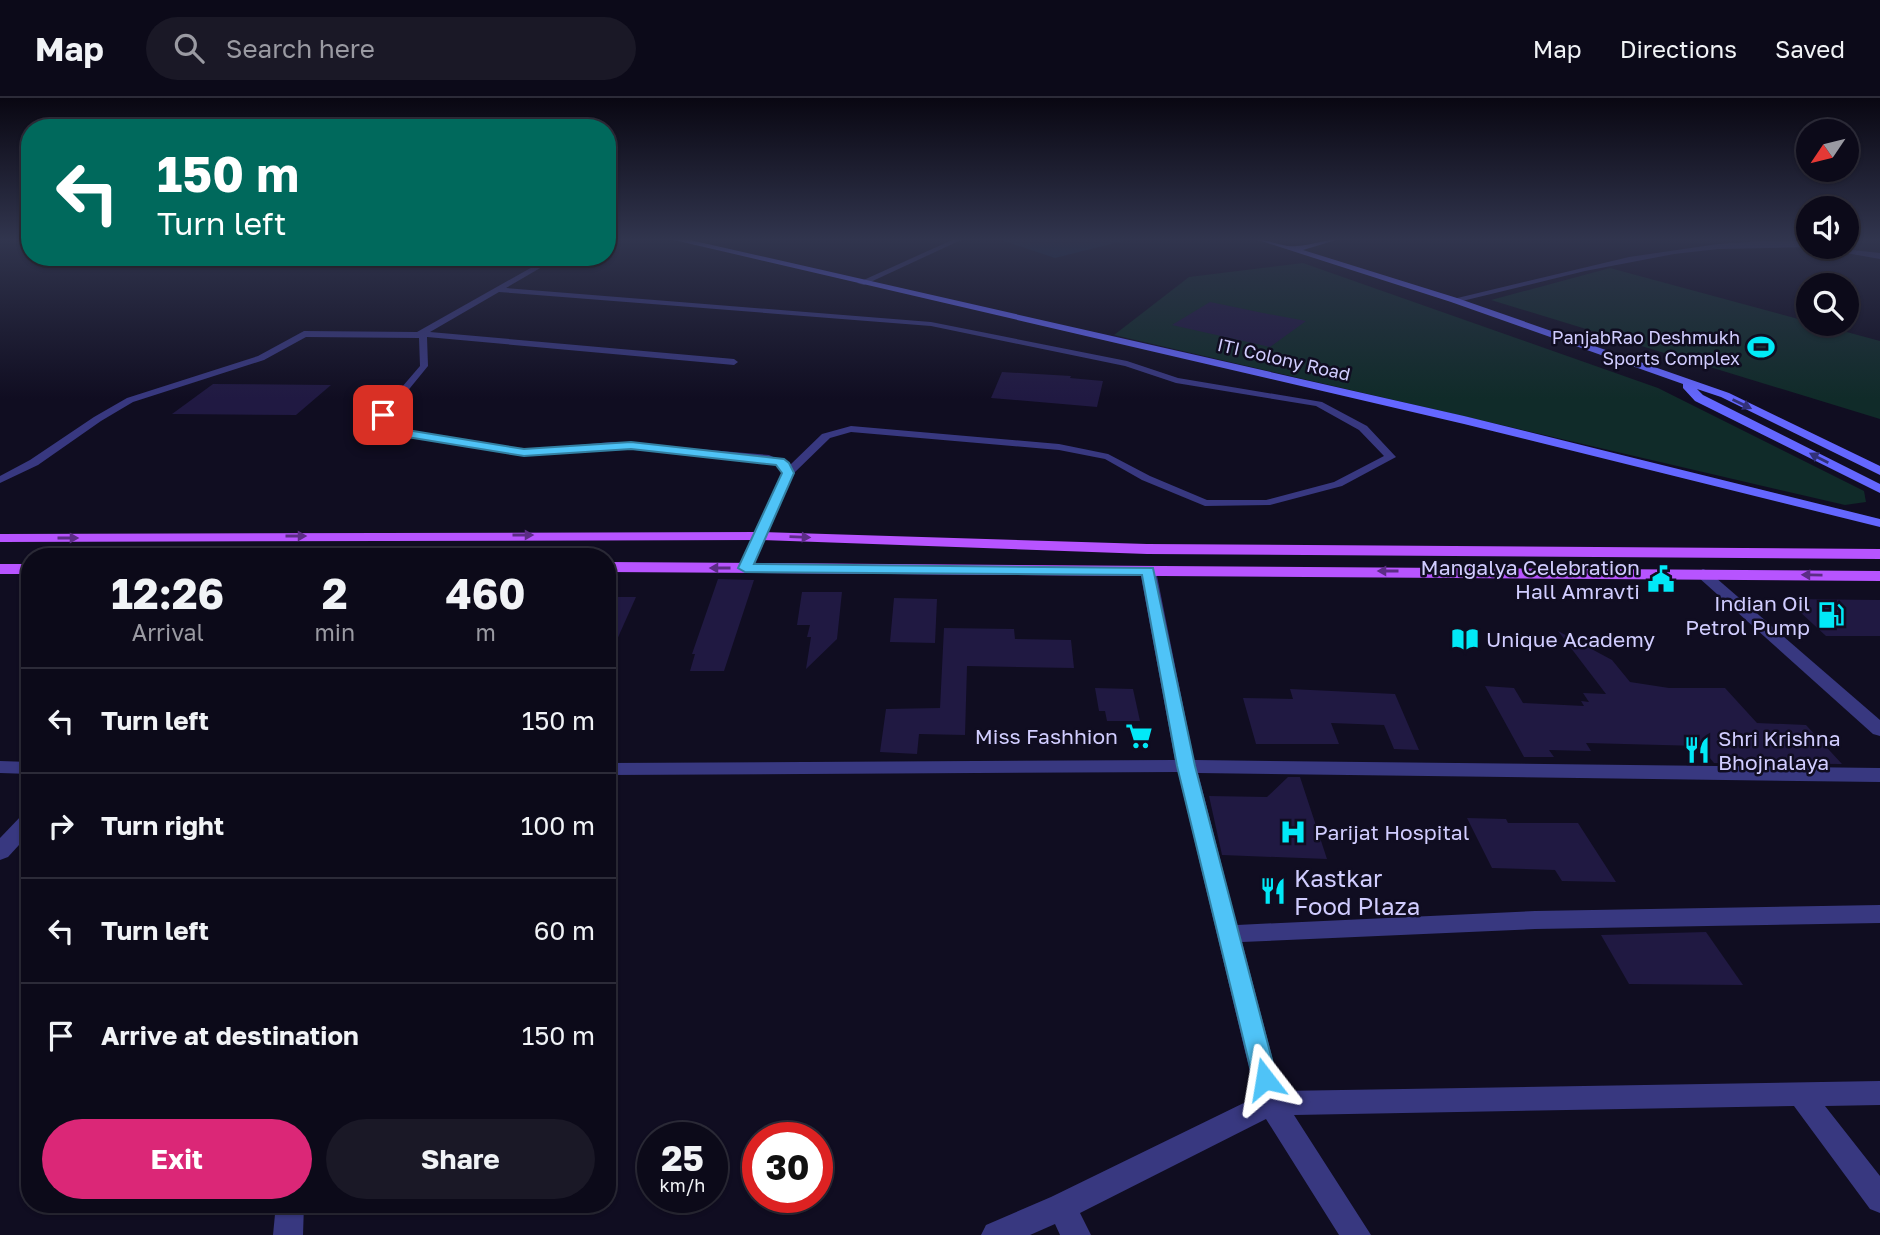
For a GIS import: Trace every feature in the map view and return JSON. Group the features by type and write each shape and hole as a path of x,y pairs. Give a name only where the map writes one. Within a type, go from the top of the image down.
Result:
{"main road":[{"path":"0,538 758,536 1147,549 1880,554"},
{"path":"1641,554 1654,572"},
{"path":"616,567 1654,572 1880,576"},
{"path":"0,569 21,569"}],"street":[{"name":"ITI Colony Road","path":"901,293 1464,420 1880,523"},
{"path":"1432,293 1725,395 1880,471"},
{"path":"1454,300 1483,293"},
{"path":"1679,378 1699,398 1880,489"},
{"path":"1464,420 1527,428 1880,512"},
{"path":"1148,571 1186,766 1272,1103 1356,1235"},
{"path":"1703,574 1880,730"},
{"path":"616,769 1186,766 1880,775"},
{"path":"0,767 21,768"},
{"path":"0,852 21,830"},
{"path":"1229,934 1535,920 1880,914"},
{"path":"996,1235 1061,1207 1272,1103 1880,1093"},
{"path":"1800,1094 1880,1199"},
{"path":"1061,1207 1076,1235"},
{"path":"288,1235 289,1213"}],"lane":[{"path":"423,334 493,293"},
{"path":"537,293 931,324 1127,363 1177,380 1319,404 1363,428 1391,457 1338,484 1266,503 1205,503 1146,478 1108,457 1059,447 851,429 826,436 788,473 745,568"},
{"path":"0,480 44,458 110,409 130,400 261,358 300,335 315,332 408,337 423,334 734,362"},
{"path":"423,334 424,366 383,415 385,423 391,428 405,433 524,453 612,445 769,458 785,466 788,473"}],"green space":[{"path":"1168,293 1388,293 1658,388 1864,491 1866,502 1845,505 1114,335"},
{"name":"PanjabRao Deshmukh Sports Complex","path":"1517,293 1703,293 1796,318 1796,336 1859,335 1880,341 1880,419 1491,300"}],"building":[{"path":"1210,302 1306,321 1270,347 1172,325"},
{"path":"1002,372 1071,376 1070,378 1103,381 1097,407 991,398"},
{"path":"213,384 331,385 296,415 172,414"},
{"path":"718,579 754,580 724,671 690,671 695,654 692,654"},
{"path":"802,592 842,592 837,639 806,669 810,625 797,625"},
{"path":"616,597 636,597 616,642"},
{"path":"894,598 937,599 935,643 890,642"},
{"path":"1786,599 1880,600 1880,636 1826,636"},
{"path":"944,628 1014,629 1015,639 1071,640 1074,668 967,666 965,735 919,734 917,754 880,752 886,709 940,708"},
{"path":"1558,631 1612,660 1630,682 1669,688 1725,688 1757,723 1806,725 1842,764 1714,763 1700,746 1586,743 1591,751 1549,750 1554,757 1524,757 1485,686 1514,688 1523,703 1584,706 1581,701 1589,702 1583,693 1606,694"},
{"path":"1095,688 1133,689 1140,721 1107,721 1105,711 1099,711"},
{"path":"1290,689 1395,694 1419,750 1394,749 1384,725 1331,723 1339,744 1256,744 1243,698 1293,699"},
{"path":"1288,777 1300,777 1327,859 1222,855 1209,796 1267,797"},
{"path":"1467,818 1506,819 1508,823 1578,823 1616,882 1562,881 1555,870 1492,868"},
{"path":"1706,932 1743,985 1629,984 1601,935"}],"place":[{"name":"PanjabRao Deshmukh Sports Complex","path":"1761,347"},
{"name":"Mangalya Celebration Hall Amravti","path":"1661,579"},
{"name":"Indian Oil Petrol Pump","path":"1831,615"},
{"name":"Unique Academy","path":"1465,639"},
{"name":"Miss Fashhion","path":"1139,736"},
{"name":"Shri Krishna Bhojnalaya","path":"1697,750"},
{"name":"Parijat Hospital","path":"1293,832"},
{"name":"Kastkar Food Plaza","path":"1273,891"}],"route":[{"path":"383,415 385,423 391,428 405,433 524,453 612,445 779,461 788,473 745,568 1148,571 1186,766 1265,1079"}]}
